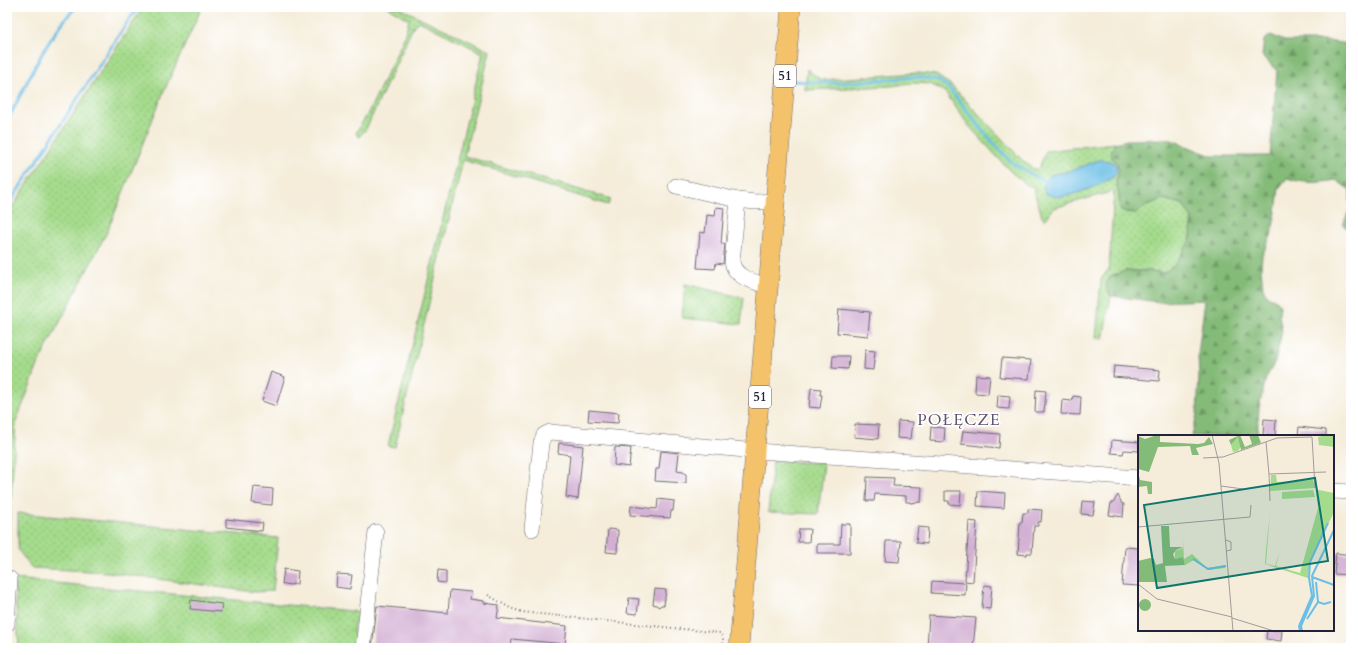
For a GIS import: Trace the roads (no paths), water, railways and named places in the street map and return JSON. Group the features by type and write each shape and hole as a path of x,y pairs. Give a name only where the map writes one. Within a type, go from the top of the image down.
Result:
{"main road":[{"name":"51","path":"739,648 791,7"}],"street":[{"path":"676,186 738,200 755,202 776,201"},
{"path":"738,200 732,262 733,268 744,278 769,286"},
{"path":"532,529 541,443 544,435 550,432 756,451 1138,478"},
{"path":"1334,491 1351,492"},
{"path":"364,648 376,532"},
{"path":"7,624 10,579"}],"water":[{"path":"1099,160 1110,161 1116,165 1116,174 1107,181 1072,195 1058,197 1045,193 1044,183 1050,175 1070,171"}],"waterway":[{"path":"7,121 46,47 65,19 76,7"},
{"path":"7,207 130,18 140,7"},
{"path":"187,7 194,8"},
{"path":"793,81 836,83 918,77 938,80 948,87 1010,161 1045,181"}],"district":[{"name":"POŁĘCZE","path":"959,420"}]}
